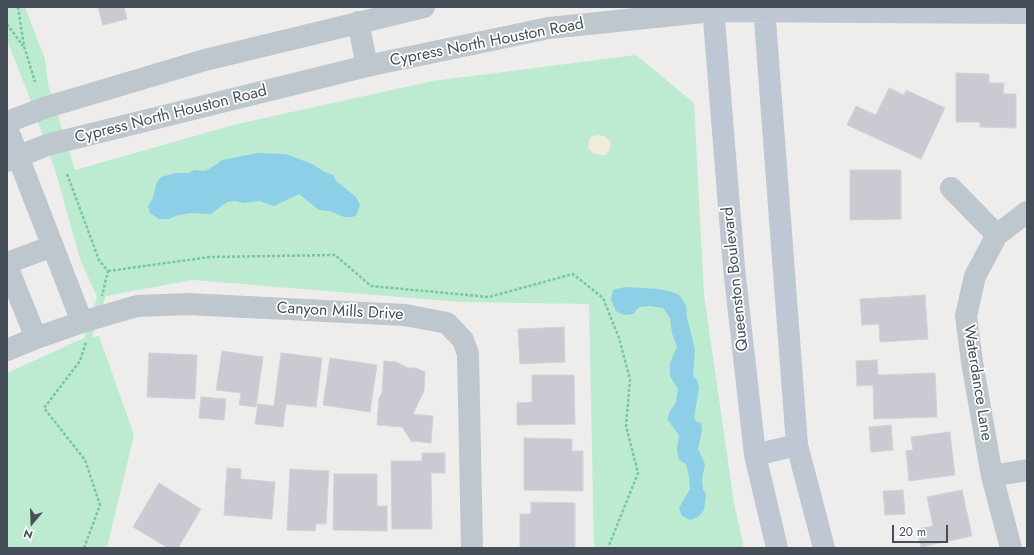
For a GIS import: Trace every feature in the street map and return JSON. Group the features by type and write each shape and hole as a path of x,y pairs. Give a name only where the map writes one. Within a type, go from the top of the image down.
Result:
{"main road":[{"name":"Cypress North Houston Road","path":"713,9 1027,13"},
{"name":"Queenston Boulevard","path":"713,9 734,268 755,455 777,548"},
{"path":"764,9 797,445 824,548"},
{"path":"755,455 797,445"}],"street":[{"path":"7,122 47,107 205,60 424,7"},
{"name":"Cypress North Houston Road","path":"13,159 48,145 367,66 549,28 713,9"},
{"path":"358,22 367,66"},
{"path":"7,128 13,159 52,246 89,320"},
{"path":"951,188 997,235"},
{"name":"Waterdance Lane","path":"1011,548 992,476 972,362 966,316 975,276 997,235 1027,212"},
{"path":"36,338 7,264 52,246"},
{"name":"Canyon Mills Drive","path":"7,350 36,338 136,306 188,304 405,315 447,322 463,340 468,354 472,548"},
{"path":"992,476 1027,470"}],"path":[{"path":"18,7 24,46 35,82"},
{"path":"7,24 24,46"},
{"path":"66,174 99,260 108,271 104,291 89,320 80,361 44,408 84,460 100,505 84,548"}],"green space":[{"path":"7,7 25,7 45,59 48,84 75,170 237,124 433,81 636,55 694,103 704,295 734,503 744,548 594,548 589,304 461,302 192,280 106,296 92,337 99,336 134,435 107,548 7,548 7,373 84,338 97,297 80,259 56,173 7,40"}],"sand":[{"path":"592,136 604,136 611,144 606,155 593,153 588,148 589,140"}],"water":[{"path":"258,153 286,154 312,164 333,175 336,181 356,197 360,205 356,216 344,217 330,211 319,210 299,194 274,206 259,201 244,203 235,201 227,202 211,214 192,213 178,215 169,219 159,219 150,213 148,206 153,198 156,184 161,177 176,173 188,173 194,170 205,171 222,160"},
{"path":"625,287 659,289 672,292 679,295 686,305 687,318 695,350 693,376 697,380 699,388 694,418 697,422 701,423 702,430 698,449 705,464 702,480 703,489 706,494 704,510 698,517 690,520 682,516 679,508 690,489 689,476 686,464 679,460 677,449 679,435 667,419 670,411 676,403 678,389 670,376 670,363 677,347 672,333 670,318 663,308 649,306 639,307 633,314 624,315 616,311 611,300 613,290"}],"building":[{"path":"98,7 124,7 127,19 103,25"},
{"path":"956,73 989,74 989,83 1004,83 1003,94 1016,94 1016,128 980,127 980,122 956,122"},
{"path":"889,88 904,95 906,90 945,108 921,159 847,125 856,106 876,115"},
{"path":"850,170 901,170 901,219 850,220"},
{"path":"925,295 928,339 880,342 879,324 862,325 860,299"},
{"path":"564,327 565,362 520,364 518,329"},
{"path":"222,351 263,357 256,407 239,405 241,393 216,390"},
{"path":"149,353 197,355 195,399 147,397"},
{"path":"281,353 322,358 316,407 286,404 283,427 255,424 258,404 274,406"},
{"path":"330,358 377,365 370,412 323,405"},
{"path":"877,360 878,375 935,373 937,417 874,419 873,385 857,386 856,361"},
{"path":"384,361 396,362 408,368 416,368 425,372 424,391 413,414 433,416 431,443 411,441 402,427 377,425 379,398 382,393"},
{"path":"532,375 574,375 575,424 517,425 517,403 532,402"},
{"path":"201,397 226,399 224,420 199,418"},
{"path":"891,425 893,450 871,452 869,427"},
{"path":"950,432 955,475 909,481 906,451 913,450 911,437"},
{"path":"524,438 572,439 572,451 583,451 583,491 524,490"},
{"path":"422,453 445,453 445,473 431,473 432,529 392,529 391,461 422,461"},
{"path":"227,468 241,469 241,479 275,482 272,519 224,515"},
{"path":"290,469 329,471 326,524 316,524 315,531 287,530"},
{"path":"334,474 377,474 377,506 387,506 387,531 333,530"},
{"path":"159,483 201,509 178,548 168,548 133,527"},
{"path":"903,490 905,514 885,515 883,491"},
{"path":"962,490 972,536 921,547 917,529 933,526 927,497"},
{"path":"531,502 575,503 575,548 520,548 520,514 531,514"}]}
